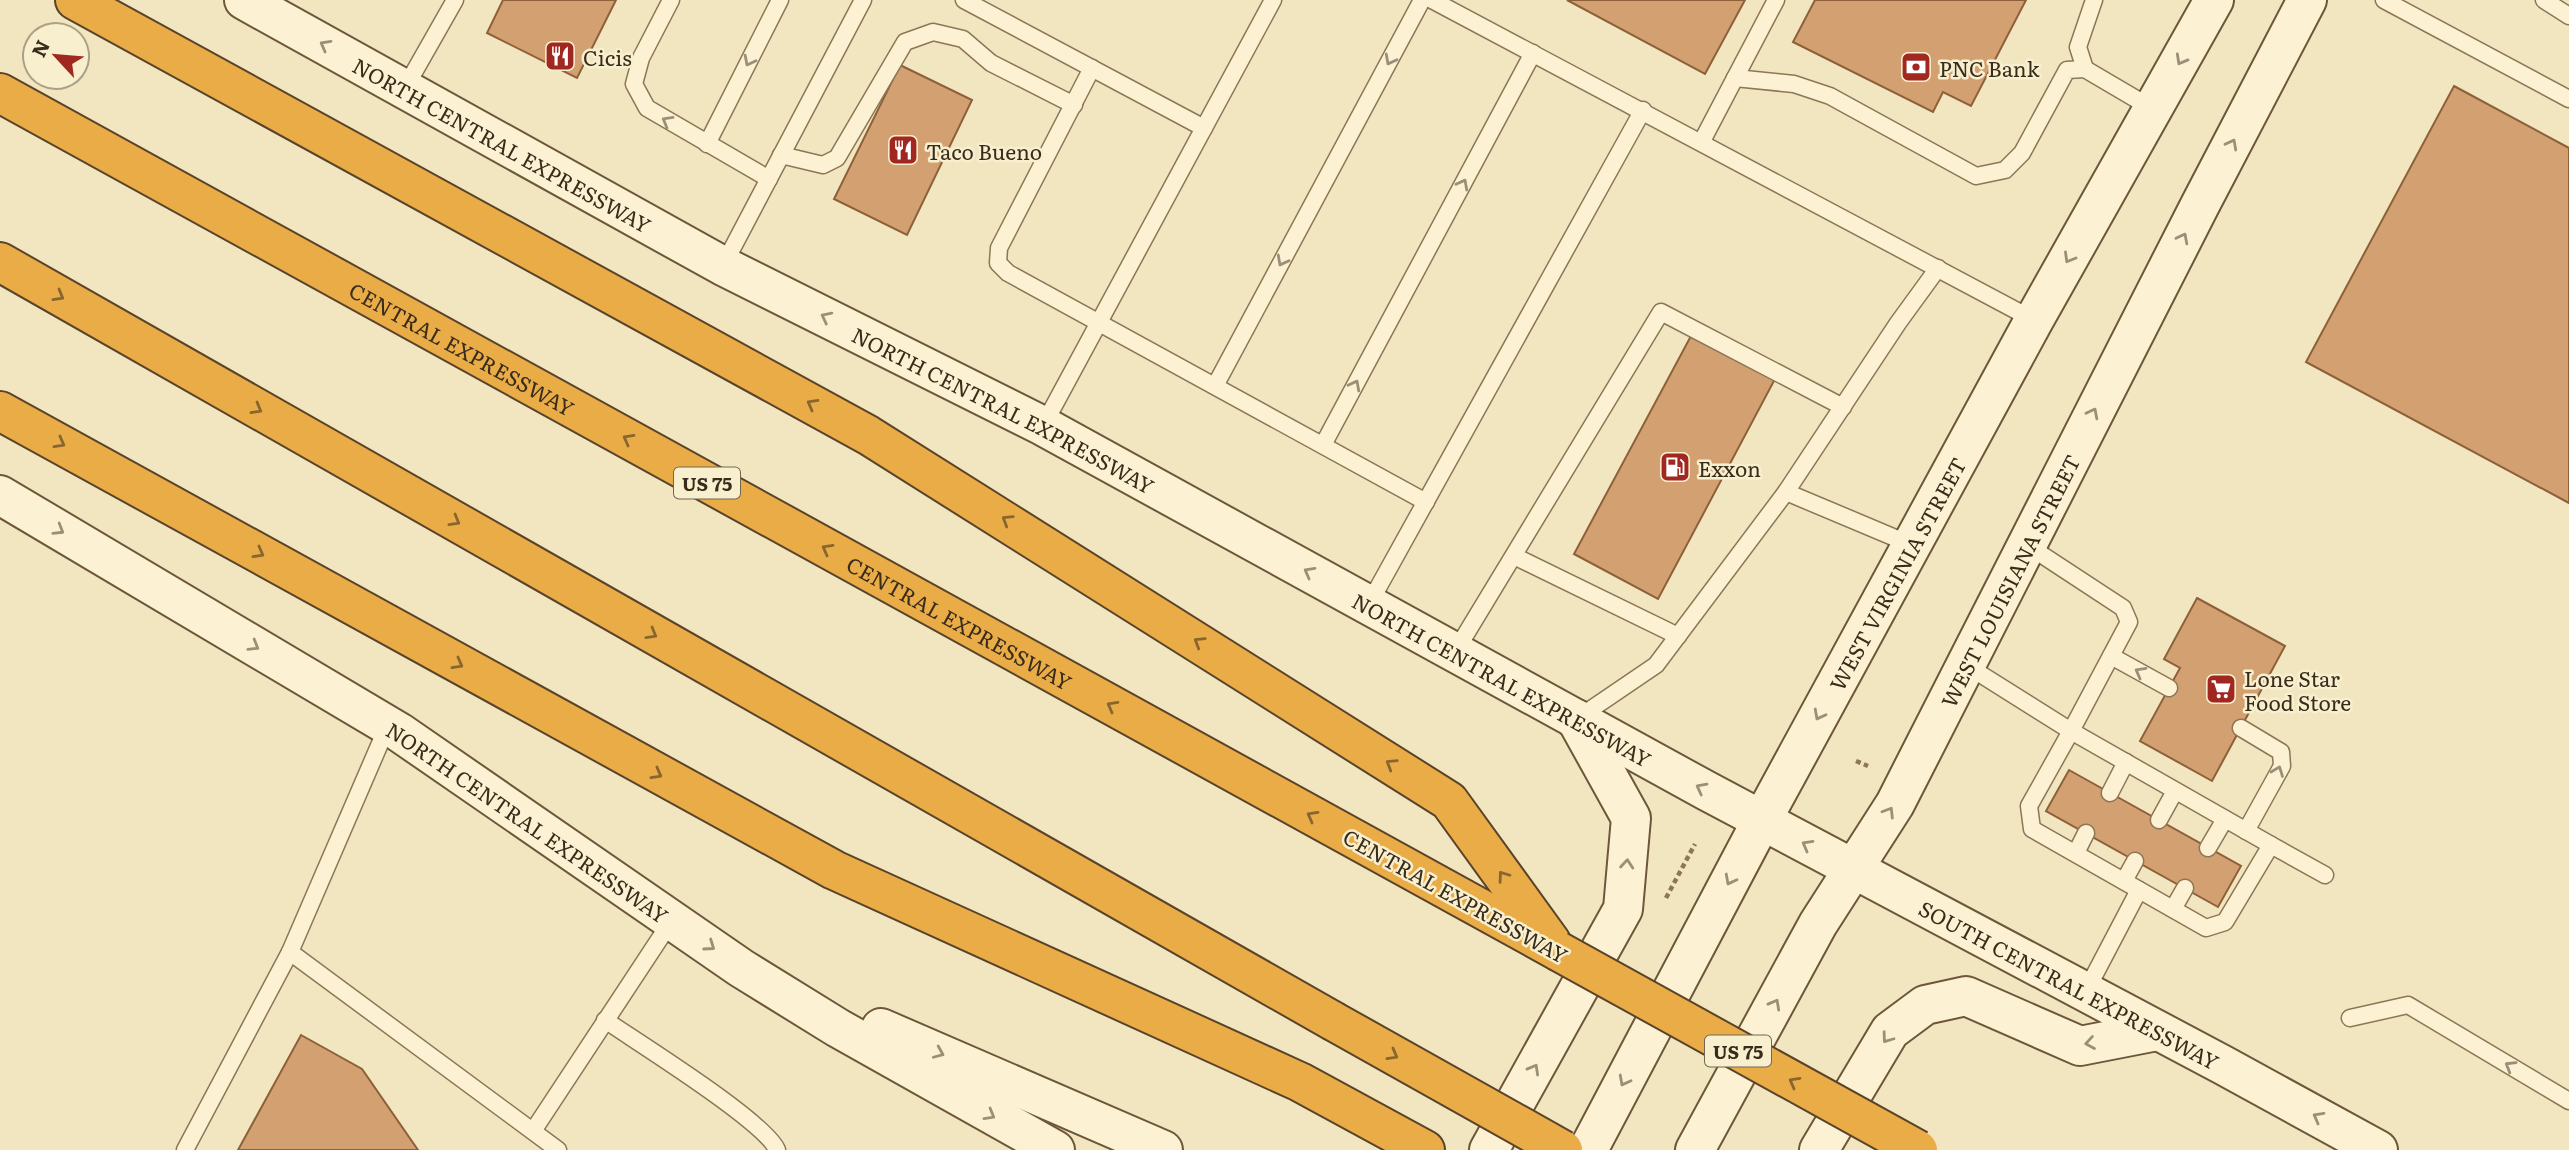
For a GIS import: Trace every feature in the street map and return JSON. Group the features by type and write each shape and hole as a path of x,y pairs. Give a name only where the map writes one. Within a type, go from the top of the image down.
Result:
{"highway":[{"path":"75,0 868,435 1449,800 1558,951"},
{"name":"CENTRAL EXPRESSWAY","path":"0,93 1919,1150"},
{"path":"0,262 1563,1150"},
{"path":"0,411 834,870 1300,1082 1425,1150"}],"main road":[{"name":"NORTH CENTRAL EXPRESSWAY","path":"244,0 723,266 1043,426 1762,820"},
{"name":"WEST VIRGINIA STREET","path":"1588,1150 1762,820 2034,320 2214,0"},
{"name":"WEST LOUISIANA STREET","path":"1695,1150 1818,924 1895,804 2307,0"},
{"name":"NORTH CENTRAL EXPRESSWAY","path":"0,495 388,725 741,968 838,1028 1055,1150"},
{"path":"1489,1150 1623,909 1631,818 1576,719"},
{"name":"SOUTH CENTRAL EXPRESSWAY","path":"1762,820 2378,1150"},
{"path":"741,968 1163,1150"},
{"path":"1819,1150 1890,1031 1926,1005 1966,996 2080,1046 2157,1031"}],"lane":[{"path":"405,88 455,0"},
{"path":"671,0 641,58 634,84 647,108 769,179"},
{"path":"707,144 780,0"},
{"path":"723,266 863,0"},
{"path":"964,0 1204,128"},
{"path":"1043,426 1273,0"},
{"path":"1215,386 1422,0"},
{"path":"1432,0 1702,141 2034,320"},
{"path":"1702,141 1776,0"},
{"path":"2085,69 2078,47 2094,0"},
{"path":"2384,0 2569,99"},
{"path":"2544,0 2569,16"},
{"path":"781,155 823,165 837,158 905,42 933,32 963,39 991,64 1074,105"},
{"path":"1323,445 1533,53"},
{"path":"1092,68 999,248 998,263 1008,273 1426,502"},
{"path":"1735,78 1794,85 1830,96 1976,176 2005,170 2021,153 2067,70 2085,69 2154,109"},
{"path":"1369,604 1643,110"},
{"path":"1576,719 1656,665 1786,492 1898,323 1938,268"},
{"path":"1455,652 1661,313 1843,407"},
{"path":"1786,492 1912,545"},
{"path":"2026,545 2123,608 2129,622 2029,806 2032,829 2206,928 2225,922 2271,845"},
{"path":"1514,556 1678,636"},
{"path":"2111,656 2169,688"},
{"path":"1966,665 2071,731 2325,875"},
{"path":"185,1150 290,952 388,725"},
{"path":"2241,728 2281,752 2283,766 2246,831"},
{"path":"2110,793 2126,762"},
{"path":"2159,820 2175,791"},
{"path":"2208,848 2225,819"},
{"path":"2076,853 2086,833"},
{"path":"2123,881 2135,861"},
{"path":"2173,909 2185,888"},
{"path":"2085,993 2139,890"},
{"path":"533,1131 672,920"},
{"path":"290,952 558,1150"},
{"path":"2350,1018 2408,1005 2569,1101"},
{"path":"605,1020 750,1119 775,1143 777,1150"}],"building":[{"name":"Cicis","path":"503,0 616,0 577,78 487,33"},
{"path":"1567,0 1745,0 1705,74"},
{"name":"PNC Bank","path":"1815,0 2026,0 1971,106 1943,92 1933,112 1793,42"},
{"name":"Taco Bueno","path":"900,65 972,100 907,235 834,199"},
{"path":"2454,86 2569,148 2569,503 2306,362"},
{"name":"Exxon","path":"1692,334 1775,379 1658,599 1574,554"},
{"path":"2197,598 2285,646 2212,781 2140,741 2180,668 2164,659"},
{"path":"2069,770 2241,866 2218,907 2046,811"},
{"path":"301,1035 362,1069 418,1150 238,1150"}],"place":[{"name":"Cicis","path":"560,56"},
{"name":"PNC Bank","path":"1916,67"},
{"name":"Taco Bueno","path":"903,150"},
{"name":"Exxon","path":"1675,467"},
{"name":"Lone Star Food Store","path":"2221,689"}]}
